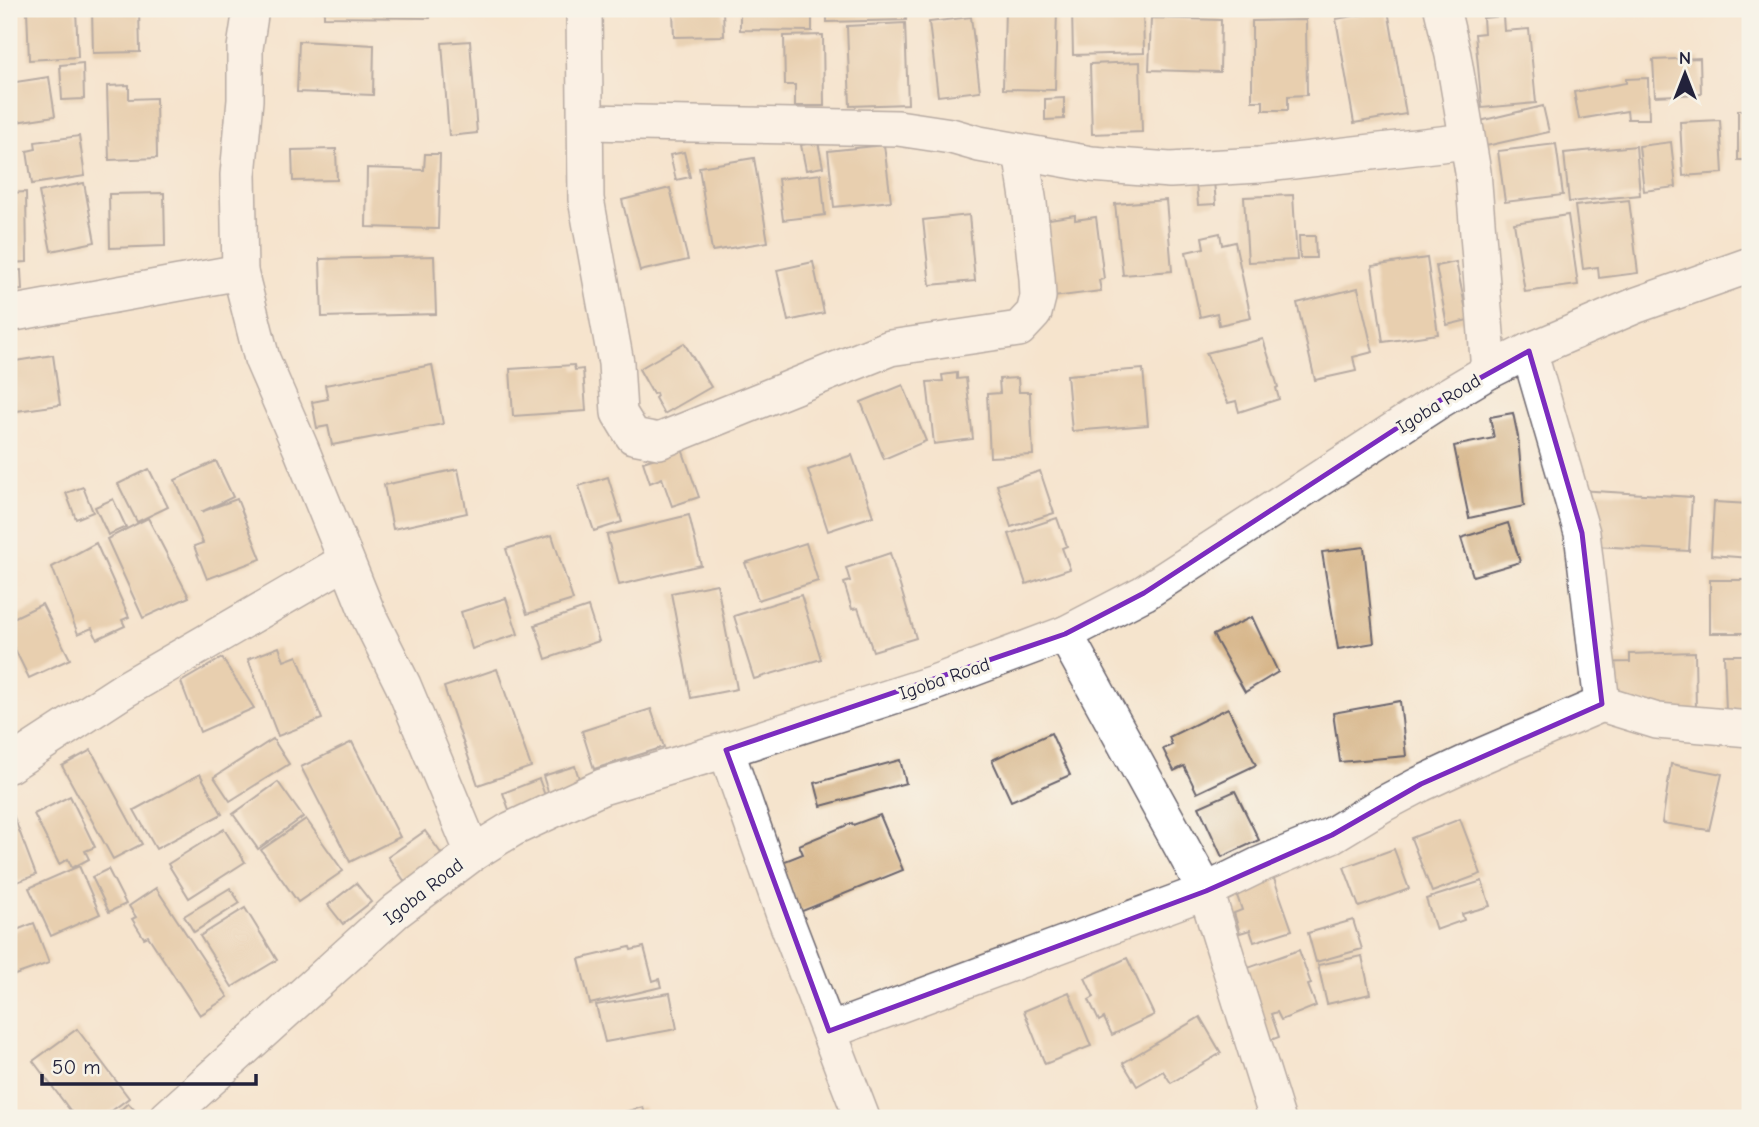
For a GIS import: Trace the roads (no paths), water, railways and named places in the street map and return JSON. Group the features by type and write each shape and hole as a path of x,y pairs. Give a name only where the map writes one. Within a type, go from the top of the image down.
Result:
{"street":[{"path":"251,9 245,48 246,100 238,175 240,272 262,359 370,619 403,685 473,853"},
{"path":"584,9 586,199 616,363 619,413 633,436 659,441 890,348 1019,329 1034,313 1038,297 1021,152"},
{"path":"1442,9 1473,172 1489,371"},
{"path":"586,122 898,128 1091,164 1170,170 1259,165 1467,141"},
{"name":"Igoba Road","path":"167,1118 396,911 473,853 512,829 602,787 726,750 934,682 1065,634 1144,593 1489,371 1637,305 1750,265"},
{"path":"9,314 240,272"},
{"path":"1529,351 1582,533 1602,704"},
{"path":"9,765 124,690 346,561"},
{"path":"1065,634 1206,891 1277,1118"},
{"path":"829,1031 1206,891 1259,864 1332,835 1421,784 1602,704 1657,721 1750,729"},
{"path":"726,750 784,915 862,1118"}]}
